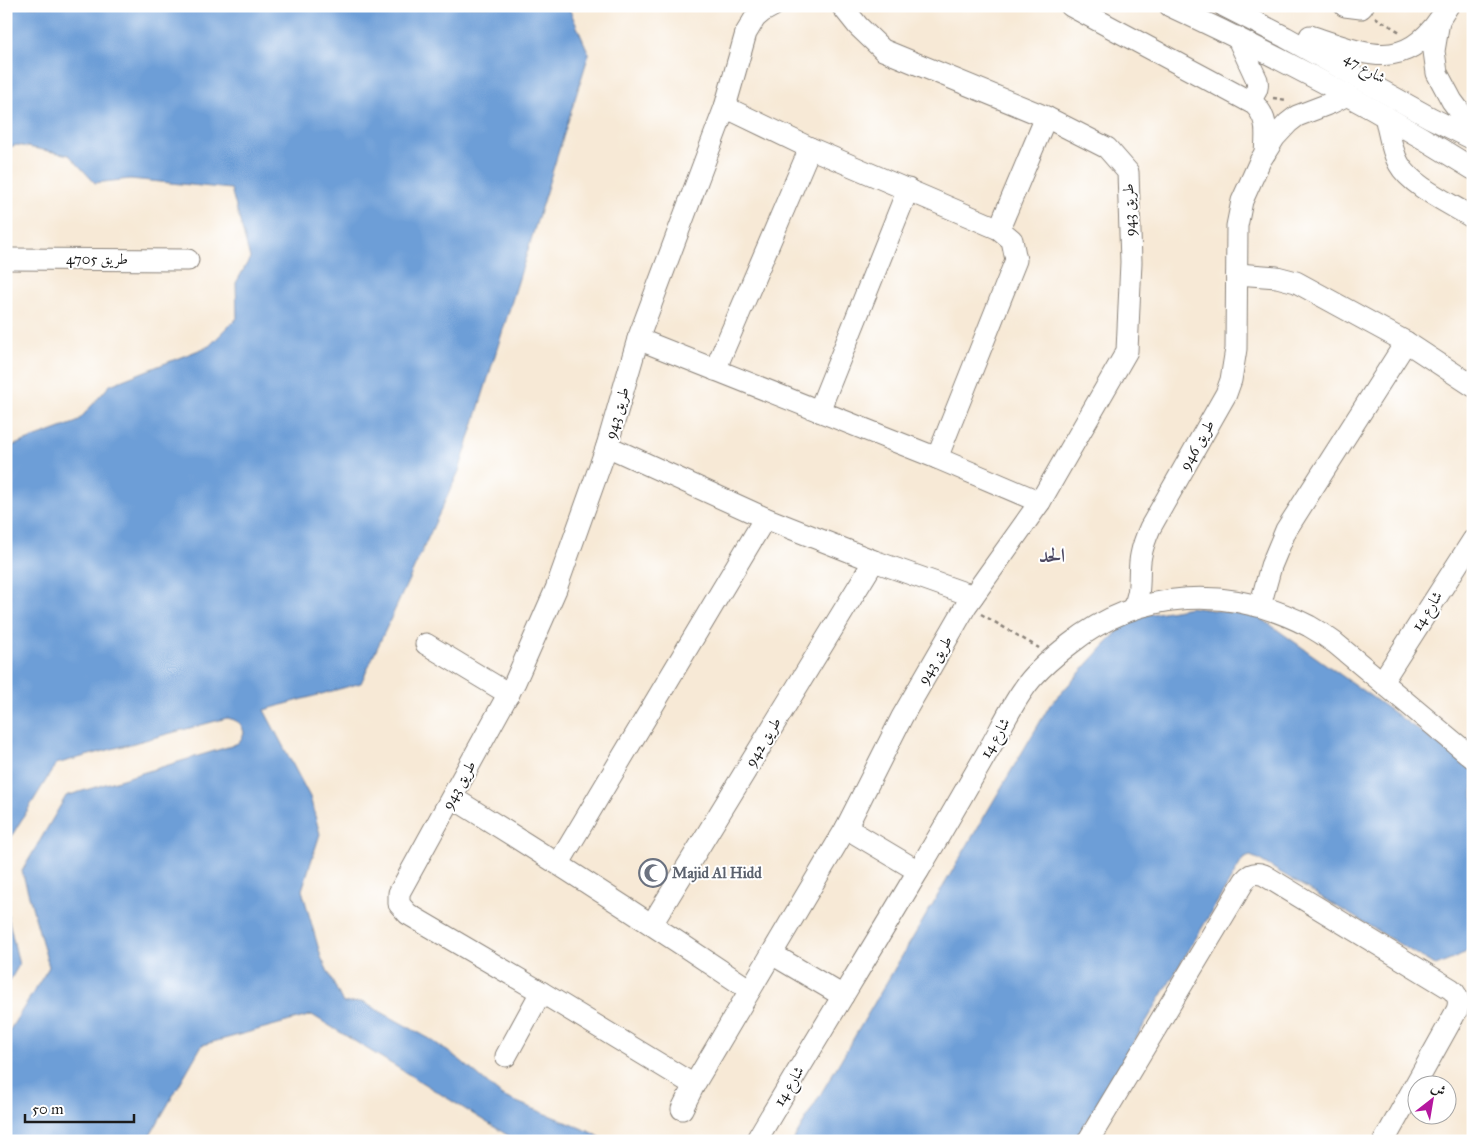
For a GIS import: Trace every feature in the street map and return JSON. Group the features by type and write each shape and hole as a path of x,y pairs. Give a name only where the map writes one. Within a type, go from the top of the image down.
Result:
{"street":[{"name":"طريق 943","path":"694,1085 408,914 399,904 399,893 509,694 556,589 607,446 638,339 725,107 746,33 755,18 772,6"},
{"name":"طريق 943","path":"682,1109 694,1085 846,828 902,717 970,601 1040,502 1127,351 1131,262 1128,172 1107,148 1046,117 883,50 858,26 842,6"},
{"path":"1071,6 1253,105 1264,119 1266,130 1264,154"},
{"path":"1170,6 1237,37 1347,95 1473,169"},
{"path":"1224,6 1473,139"},
{"name":"شارع 47","path":"1258,6 1473,130"},
{"path":"1345,6 1361,8 1363,6"},
{"path":"1310,36 1360,53 1381,56 1405,51 1423,39 1444,14"},
{"path":"1444,14 1434,51 1436,73 1452,101 1473,130"},
{"path":"1237,37 1257,80 1258,88 1253,105"},
{"name":"طريق 946","path":"1132,609 1139,595 1141,555 1150,528 1226,394 1231,380 1236,349 1237,226 1242,201 1264,154 1288,123 1297,116 1332,103 1347,95"},
{"path":"725,107 810,148 999,229 1012,240 1016,260 937,458"},
{"path":"1385,116 1394,154 1404,172 1420,186 1473,218"},
{"path":"999,229 1046,117"},
{"path":"715,370 810,148"},
{"path":"819,411 908,189"},
{"name":"طريق 4705","path":"6,259 188,260"},
{"path":"1237,274 1277,277 1296,282 1406,342 1473,386"},
{"path":"638,339 937,458 1040,502"},
{"path":"1260,606 1271,566 1286,530 1406,342"},
{"path":"607,446 765,518 970,601"},
{"path":"559,863 765,518"},
{"name":"شارع 14","path":"1382,682 1473,540"},
{"name":"طريق 942","path":"652,924 874,561"},
{"name":"شارع 14","path":"756,1141 918,871 1024,689 1054,656 1094,627 1132,609 1181,598 1213,598 1260,606 1312,627 1335,643 1473,758"},
{"path":"426,644 509,694"},
{"path":"453,798 559,863 750,990"},
{"path":"846,828 918,871"},
{"path":"1088,1141 1245,880 1256,873 1273,880 1451,989 1459,1000 1457,1010 1384,1141"},
{"path":"772,954 843,996"},
{"path":"506,1056 541,992"}],"path":[{"path":"1253,105 1266,98 1289,100 1297,116"},
{"path":"970,601 1054,656"}],"water":[{"path":"6,6 568,6 589,54 459,471 361,683 264,710 310,797 320,834 302,890 321,957 343,1003 363,1002 430,1039 460,1060 502,1096 593,1133 606,1141 517,1141 312,1015 202,1045 147,1141 6,1141 6,1036 49,967 22,871 66,796 231,746 240,742 244,733 238,722 227,718 56,764 6,845 6,448 77,422 110,385 209,346 237,318 236,283 250,258 231,189 130,179 95,183 69,155 17,145 6,148"},
{"path":"1190,607 1258,616 1473,769 1473,946 1462,955 1436,966 1250,856 1243,859 1075,1141 793,1141 1050,705 1130,618"},
{"path":"6,908 19,965 6,987"}],"place":[{"name":"Majid Al Hidd","path":"653,873"}],"district":[{"name":"الحد","path":"1052,555"}]}
